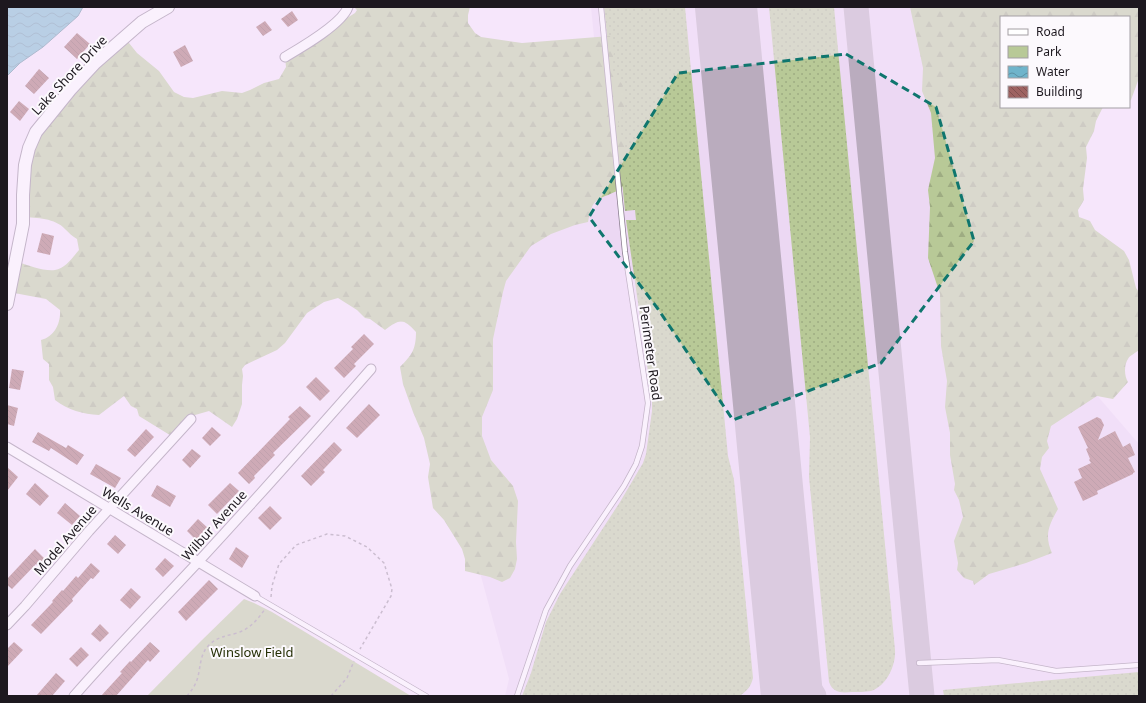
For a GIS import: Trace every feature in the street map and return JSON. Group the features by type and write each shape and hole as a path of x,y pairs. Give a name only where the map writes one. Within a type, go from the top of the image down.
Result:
{"street":[{"name":"Lake Shore Drive","path":"7,304 23,224 25,164 28,148 36,132 70,90 95,63 142,22 168,7"},
{"path":"285,56 318,36 337,21 348,7"},
{"name":"Wilbur Avenue","path":"74,696 198,562 371,369"},
{"name":"Model Avenue","path":"7,625 109,509 191,419"},
{"name":"Wells Avenue","path":"7,448 255,596"}],"lane":[{"name":"Perimeter Road","path":"517,696 546,610 570,566 624,486 636,464 642,446 646,423 648,403 625,252 601,7"},
{"path":"255,596 426,696"},
{"path":"919,663 998,660 1056,671 1139,665"}],"path":[{"path":"187,696 196,682 200,660 205,649 222,636 238,633 256,621 269,604 272,586 279,564 296,545 327,534 345,536 367,547 384,563 392,589 389,600 356,654 351,672 331,696"}],"highlighted area":[{"path":"846,54 936,107 974,241 881,363 733,420 658,309 589,217 678,73"}],"shaded area":[{"path":"591,7 1029,7 1000,16 1000,108 1001,108 1075,370 1139,444 1139,696 505,696 509,679 476,558 448,337 605,147"}],"green space":[{"path":"354,7 470,7 468,23 475,33 481,37 522,43 610,36 614,53 611,64 613,74 622,84 625,105 618,122 625,148 627,177 619,190 602,197 595,202 588,222 551,234 531,246 506,281 493,339 493,390 482,417 482,436 491,460 513,486 518,501 516,542 517,559 515,569 510,578 502,582 490,577 465,571 465,559 462,549 444,520 433,508 428,477 430,464 424,438 403,384 400,367 408,359 415,343 416,332 408,324 398,322 385,330 370,319 365,318 357,310 338,298 324,302 307,313 285,343 277,350 245,365 242,369 242,404 237,419 232,427 209,411 195,415 175,437 173,437 139,416 137,409 131,406 124,396 99,415 76,411 55,400 53,387 49,380 49,364 43,359 41,340 50,336 56,328 60,310 46,299 9,292 18,262 42,269 55,270 65,265 79,250 77,239 61,225 46,219 23,217 34,135 125,38 137,53 159,71 174,92 184,97 193,98 222,91 242,93 264,83 279,79 286,67 285,57 355,13 357,10"},
{"path":"604,7 685,7 728,456 734,480 753,678 749,688 741,695 522,696 531,673 546,622 560,594 620,502 643,463 646,454 652,411 652,399 626,220 636,220 635,210 625,211"},
{"path":"769,7 834,7 895,650 894,662 886,680 882,685 871,691 838,692 829,682 809,477 810,437"},
{"path":"910,7 1139,7 1139,78 1130,100 1130,16 1000,16 1000,108 1102,108 1086,147 1087,158 1083,189 1084,200 1078,210 1079,217 1090,221 1095,230 1124,251 1129,260 1136,288 1139,292 1139,350 1130,356 1127,361 1125,373 1128,382 1113,399 1097,396 1051,426 1047,441 1049,448 1042,457 1040,469 1058,509 1050,525 1048,535 1048,541 1052,553 1026,563 989,574 974,585 973,581 964,578 957,570 958,563 954,541 963,517 959,500 954,490 955,484 950,455 950,433 945,407 947,381 941,346 940,294 928,258 930,207 928,190 935,158 931,113 922,91 923,68"},
{"name":"Winslow Field","path":"244,599 272,612 411,696 147,696"},
{"path":"1139,672 1139,696 944,696 943,690"}],"water":[{"path":"7,7 83,7 78,16 43,47 20,63 7,76"}],"building":[{"path":"292,11 298,20 288,27 281,19"},
{"path":"265,21 272,30 263,36 256,27"},
{"path":"77,33 90,44 77,59 64,47"},
{"path":"185,45 193,61 181,67 173,52"},
{"path":"39,69 49,78 34,94 25,86"},
{"path":"19,101 29,109 20,121 10,112"},
{"path":"42,233 54,236 50,255 37,252"},
{"path":"364,334 374,344 354,364 356,366 344,378 334,368 353,349 351,347"},
{"path":"12,369 24,371 20,390 9,388"},
{"path":"316,377 330,391 320,401 306,387"},
{"path":"369,404 380,415 357,438 346,428"},
{"path":"7,405 18,408 14,426 7,424"},
{"path":"300,406 311,416 273,453 275,455 254,476 255,478 249,484 238,473 290,419 288,417"},
{"path":"1097,417 1101,419 1104,425 1098,440 1115,431 1123,447 1130,443 1135,455 1128,458 1135,472 1097,491 1098,494 1083,501 1074,482 1082,478 1078,469 1091,463 1086,449 1088,448 1078,427"},
{"path":"212,427 221,435 210,446 202,438"},
{"path":"146,429 154,437 135,457 127,450"},
{"path":"38,432 66,448 68,445 84,455 77,465 51,448 49,451 32,442"},
{"path":"334,442 342,450 323,470 325,472 311,486 301,476"},
{"path":"192,449 201,456 190,468 182,460"},
{"path":"96,464 121,478 115,488 90,474"},
{"path":"7,467 18,477 7,491"},
{"path":"35,483 49,496 40,506 26,494"},
{"path":"230,483 239,491 217,514 208,505"},
{"path":"157,485 176,496 170,507 151,496"},
{"path":"65,503 80,516 72,525 57,513"},
{"path":"270,506 282,518 270,530 258,518"},
{"path":"198,519 209,529 197,541 187,531"},
{"path":"115,535 126,545 118,554 107,544"},
{"path":"236,547 249,556 242,568 229,559"},
{"path":"35,549 46,560 39,566 36,564 12,589 7,585 7,579"},
{"path":"165,558 174,566 163,577 155,569"},
{"path":"91,563 100,571 93,579 91,578 72,599 73,601 41,634 31,625 53,602 52,601 62,590 63,591 76,576 78,578"},
{"path":"209,580 218,589 186,621 178,612"},
{"path":"131,588 141,597 130,609 120,600"},
{"path":"100,624 109,633 100,642 91,634"},
{"path":"14,642 23,650 7,667 7,649"},
{"path":"150,642 160,651 150,662 148,660 116,696 101,696 122,673 120,672"},
{"path":"81,647 89,655 77,667 69,659"},
{"path":"56,673 65,681 52,696 36,696"}],"taxiway":[{"path":"856,7 922,696"},
{"path":"788,657 814,696"},
{"path":"777,696 784,685 788,657"}],"runway":[{"path":"726,7 792,696"}]}
